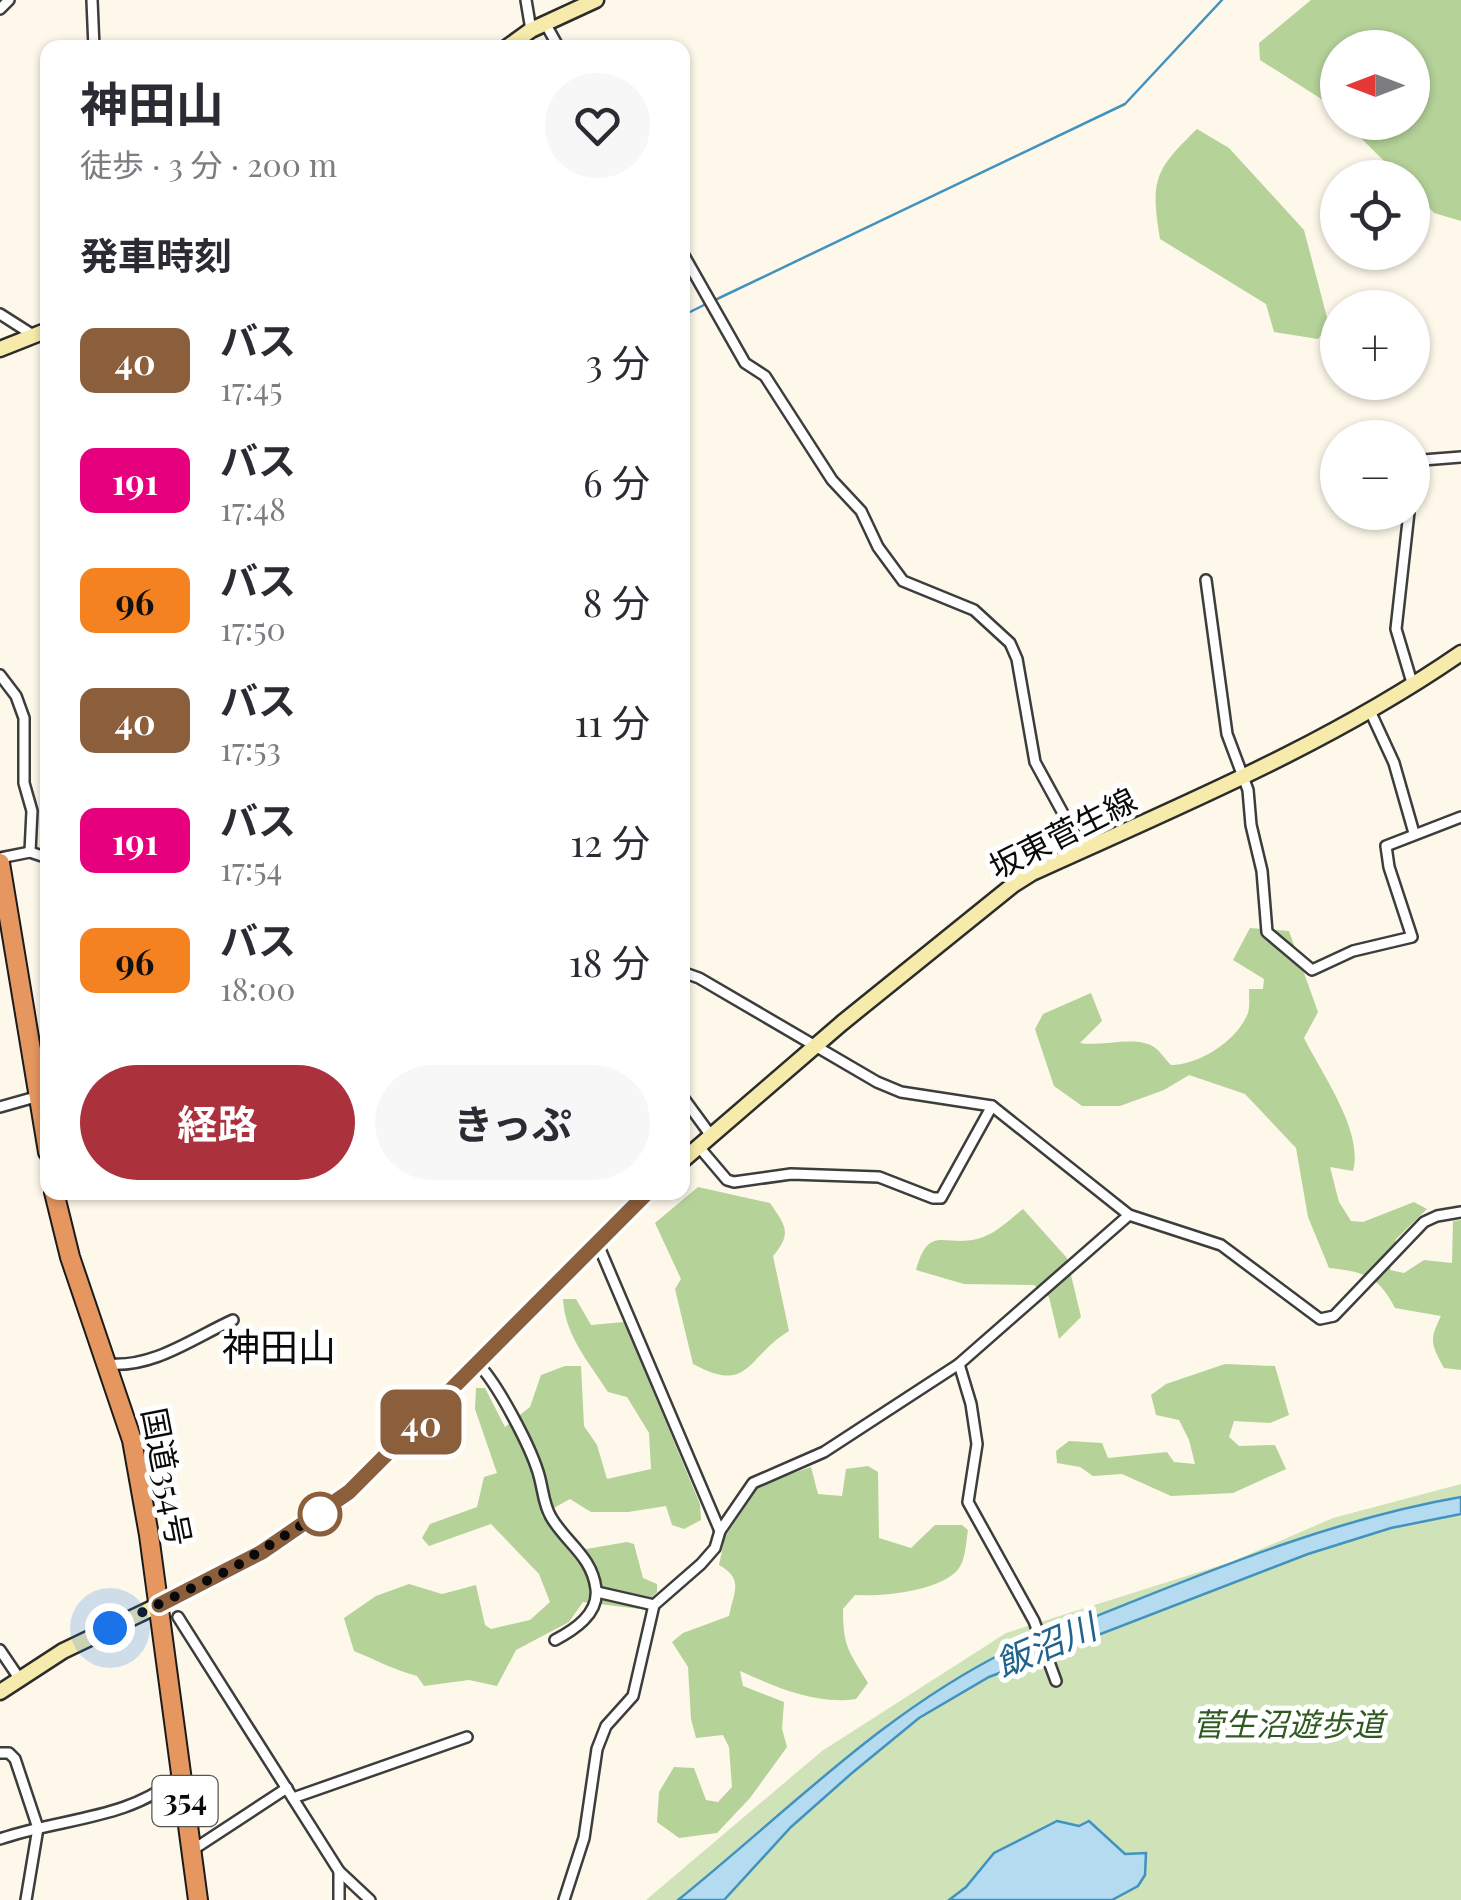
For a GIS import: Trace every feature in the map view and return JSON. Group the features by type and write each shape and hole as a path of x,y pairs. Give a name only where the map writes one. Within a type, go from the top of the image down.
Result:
{"highway":[{"path":"0,861 40,1107"},
{"name":"国道354号","path":"56,1200 70,1257 132,1440 159,1605 198,1900"}],"main road":[{"path":"518,40 596,0"},
{"path":"0,349 40,333"},
{"name":"坂東菅生線","path":"690,1154 1013,885 1370,711 1461,652"},
{"path":"0,1692 63,1651 233,1568 324,1511 378,1466 640,1200"}],"street":[{"path":"0,9 10,0"},
{"path":"92,0 94,40"},
{"path":"526,0 538,27 551,40"},
{"path":"690,266 745,364 766,376 832,480 862,511 878,547 903,581 974,610 1010,642 1017,659 1035,762 1083,850"},
{"path":"0,314 40,333"},
{"path":"1430,460 1461,458"},
{"path":"1408,530 1396,629 1413,686"},
{"path":"1206,580 1228,734 1243,776 1262,870 1268,932 1312,970 1353,951 1412,937 1385,850 1392,842 1461,818"},
{"path":"0,674 16,696 24,718 24,783 32,811 30,852"},
{"path":"1370,711 1394,763 1414,833"},
{"path":"0,861 30,852 40,855"},
{"path":"690,975 864,1075 901,1092 992,1106 1130,1215 1221,1245 1320,1319 1334,1316 1424,1222 1461,1212"},
{"path":"0,1107 38,1096"},
{"path":"699,1147 727,1180 734,1182 791,1174 879,1177 941,1198 992,1106"},
{"path":"690,1107 712,1137"},
{"path":"564,1900 584,1838 597,1749 606,1726 633,1696 654,1606 714,1548 720,1530 752,1482 824,1452 958,1364 1130,1215"},
{"path":"597,1242 720,1530"},
{"path":"108,1364 163,1357 233,1320"},
{"path":"478,1364 522,1430 551,1518 586,1558 597,1592 583,1622 555,1640"},
{"path":"958,1364 977,1444 968,1502 1034,1621 1055,1679"},
{"path":"597,1592 654,1606"},
{"path":"178,1617 339,1871 370,1900"},
{"path":"0,1650 20,1678"},
{"path":"192,1851 290,1793 467,1737"},
{"path":"0,1753 9,1753 15,1759 38,1828 26,1900"},
{"path":"0,1839 118,1810 167,1788 182,1774"},
{"path":"339,1871 339,1900"}],"green space":[{"path":"1311,0 1461,0 1461,221 1430,209 1430,160 1383,160 1363,140 1430,140 1430,30 1320,30 1320,98 1260,60 1259,43"},
{"path":"1197,129 1229,148 1304,230 1320,291 1318,339 1274,332 1266,304 1160,239 1156,189 1172,155"},
{"path":"1250,928 1289,931 1318,1012 1304,1038 1339,1103 1353,1139 1353,1171 1330,1167 1339,1202 1351,1221 1363,1222 1414,1202 1427,1209 1396,1239 1390,1270 1404,1273 1424,1260 1452,1263 1453,1221 1461,1220 1461,1370 1444,1368 1434,1347 1433,1337 1441,1316 1395,1308 1369,1277 1329,1268 1308,1217 1296,1148 1245,1094 1189,1075 1164,1090 1120,1106 1082,1106 1054,1086 1035,1029 1043,1014 1091,993 1102,1021 1080,1043 1147,1044 1171,1065 1205,1056 1226,1042 1248,1013 1249,989 1263,989 1264,979 1233,960"},
{"path":"698,1187 770,1203 785,1229 783,1241 773,1256 789,1331 737,1374 712,1373 693,1364 675,1289 681,1279 655,1223 682,1200 690,1200 690,1194"},
{"path":"1023,1209 1067,1258 1081,1317 1059,1339 1049,1297 1034,1285 964,1284 916,1270 932,1242 984,1237"},
{"path":"563,1299 576,1299 591,1325 624,1322 700,1504 701,1520 684,1529 672,1525 666,1506 591,1512 570,1499 541,1515 575,1551 634,1544 643,1578 657,1584 657,1592 640,1609 583,1602 569,1622 516,1650 497,1686 469,1680 424,1686 417,1676 354,1651 344,1618 376,1596 409,1584 442,1594 476,1585 485,1625 491,1629 530,1620 550,1602 539,1574 491,1524 429,1546 422,1538 430,1524 477,1507 484,1477 497,1473 475,1409 476,1388 485,1388 505,1427 530,1407 541,1375 565,1366 581,1366 584,1426 597,1445 607,1479 651,1469 649,1433 627,1397 608,1392 586,1359 568,1325"},
{"path":"1225,1364 1275,1366 1289,1415 1270,1423 1234,1421 1229,1437 1239,1446 1275,1445 1286,1469 1233,1493 1171,1496 1122,1474 1093,1476 1080,1467 1057,1463 1056,1451 1069,1441 1102,1443 1108,1458 1167,1452 1174,1462 1195,1464 1179,1420 1156,1415 1151,1395 1166,1384"},
{"path":"868,1466 878,1472 879,1538 911,1548 935,1525 962,1525 968,1530 959,1568 926,1587 855,1595 843,1609 848,1649 868,1683 856,1699 811,1697 740,1671 743,1686 784,1702 782,1729 787,1747 750,1798 717,1833 679,1838 657,1822 659,1792 674,1767 694,1768 706,1800 718,1802 732,1787 729,1747 723,1735 696,1738 688,1667 672,1642 683,1633 729,1616 735,1586 732,1575 719,1565 725,1537 759,1485 811,1467 818,1494 842,1496 846,1469"},
{"name":"菅生沼遊歩道","path":"1461,1484 1461,1900 646,1900 822,1751 1006,1633 1231,1562 1333,1518"}],"water":[{"name":"飯沼川","path":"1461,1497 1461,1514 1391,1528 1308,1554 989,1677 919,1718 852,1773 791,1827 724,1900 678,1900 876,1734 961,1676 1007,1651 1288,1543 1403,1509"},
{"path":"1057,1821 1079,1826 1089,1821 1125,1854 1146,1853 1145,1875 1138,1886 1112,1900 949,1900 966,1887 994,1853"}],"waterway":[{"path":"715,300 1125,104 1222,0"},
{"path":"690,312 708,303"}],"bus line":[{"name":"40","path":"159,1605 262,1552 349,1492 639,1200"}],"district":[{"name":"神田山","path":"279,1348"}],"route":[{"path":"110,1628 233,1568 324,1511 320,1514"}]}
